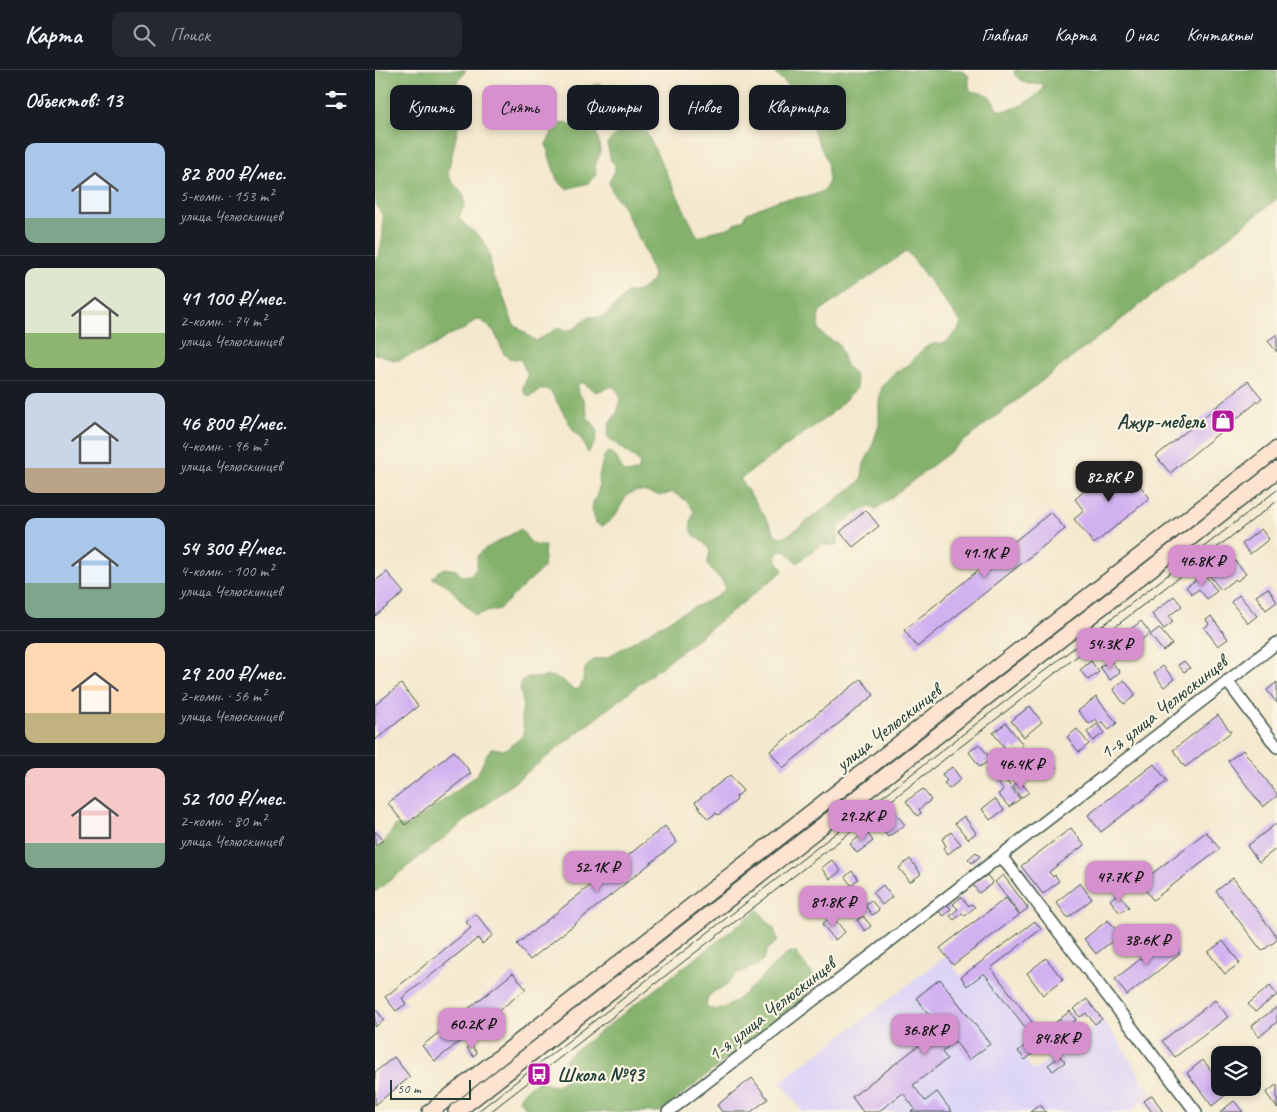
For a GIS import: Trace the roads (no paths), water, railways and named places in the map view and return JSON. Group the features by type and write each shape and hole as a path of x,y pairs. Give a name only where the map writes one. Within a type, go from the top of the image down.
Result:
{"main road":[{"name":"улица Челюскинцев","path":"430,1112 1277,449"},
{"name":"улица Челюскинцев","path":"456,1112 1277,470"},
{"path":"1186,520 1197,533"},
{"path":"942,710 953,723"},
{"path":"797,824 807,837"},
{"path":"736,871 747,885"},
{"path":"445,1100 456,1112"}],"street":[{"name":"1-я улица Челюскинцев","path":"668,1112 1277,642"},
{"path":"1227,681 1277,747"},
{"path":"1001,856 1196,1112"}],"tram line":[{"path":"477,1112 1277,490"},
{"path":"490,1112 1277,501"}],"place":[{"name":"Ажур-мебель","path":"1223,421"},
{"name":"Школа №93","path":"539,1074"}]}
